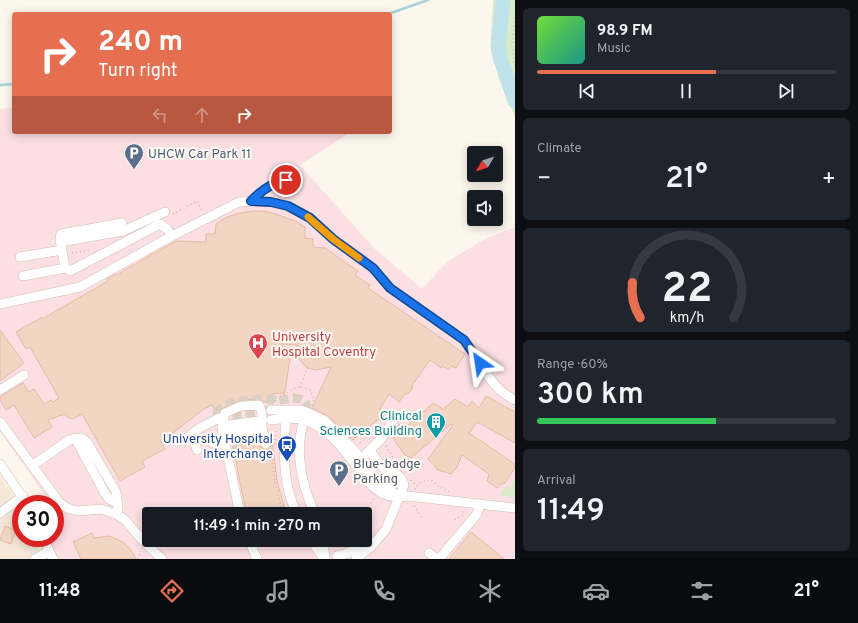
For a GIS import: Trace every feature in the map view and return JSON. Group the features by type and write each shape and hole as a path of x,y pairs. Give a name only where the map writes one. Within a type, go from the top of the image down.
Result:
{"street":[{"path":"251,201 277,181 286,180"},
{"path":"0,304 80,287 172,236 239,202 271,202 288,206 310,218 333,239 373,268 390,288 464,340 497,388 515,400"},
{"path":"20,257 61,244 123,232 165,212"},
{"path":"65,268 61,244 62,233 122,223"},
{"path":"23,276 65,268 70,271 160,224 172,236"},
{"path":"0,390 24,375"},
{"path":"238,507 220,440 225,413 241,406 259,405 262,413 262,428 268,445"},
{"path":"308,414 330,431 347,448 368,476 380,482"},
{"path":"308,414 310,421 334,440 365,478 378,490 385,494 398,497 408,496 515,508"},
{"path":"308,414 301,433 301,470 307,498 312,507"},
{"path":"271,415 308,414 318,417 329,424 361,458 368,470 398,497"},
{"path":"286,415 284,444 285,472 294,507"},
{"path":"183,441 198,429 219,418"},
{"path":"361,458 381,439 393,421"},
{"path":"0,422 59,502 68,508 78,511 101,509 116,514 125,520 161,559"},
{"path":"220,440 234,432 262,428"},
{"path":"192,434 198,450"},
{"path":"32,466 69,440 82,438 87,442 116,492 118,508 116,514"},
{"path":"356,559 366,552 386,529 404,485 403,480 399,475 383,466 370,450"},
{"path":"0,464 22,495"},
{"path":"435,557 477,514 480,504"},
{"path":"0,513 12,507"},
{"path":"252,547 257,559"},
{"path":"316,547 325,559"},
{"path":"324,547 325,559"},
{"path":"325,559 332,556 340,557 349,554 359,547"},
{"path":"366,552 373,559"},
{"path":"35,559 51,555"}],"path":[{"path":"515,18 512,46 515,67"},
{"path":"307,368 300,387 310,390 314,399 308,414"},
{"path":"358,445 373,431 381,439 393,459 400,467"},
{"path":"268,445 274,482 281,507"},
{"path":"408,476 417,486 423,481 430,480 438,486 453,492"},
{"path":"412,501 420,517"}],"shaded area":[{"name":"University Hospital Coventry","path":"12,107 12,134 348,134 300,165 374,248 422,289 447,262 485,239 515,227 515,559 57,559 52,547 64,547 64,495 45,495 0,431 0,109"},
{"path":"0,476 14,495 12,495 12,547 38,547 44,559 0,559"}],"green space":[{"path":"493,0 515,0 515,117 499,79 491,41"},
{"path":"515,478 515,498 500,495 506,486 510,488"}],"building":[{"path":"252,211 264,211 276,214 295,221 305,227 305,238 313,239 313,247 325,248 358,271 355,275 370,285 368,288 465,354 456,368 451,366 449,370 442,366 441,368 430,360 411,387 413,387 408,394 406,393 399,402 389,394 380,409 385,414 353,440 328,416 312,408 331,367 316,370 307,368 297,357 297,345 282,344 282,356 290,357 285,393 272,394 272,402 264,402 259,399 241,400 223,408 216,413 212,405 204,409 161,442 165,449 142,461 145,467 120,481 82,414 73,419 67,417 65,414 48,420 52,427 34,438 14,405 6,410 0,400 0,397 23,383 29,392 34,389 44,404 51,400 53,402 59,398 30,347 26,349 16,332 42,317 42,319 108,281 107,279 176,241 206,242 206,234 215,234 216,224 225,218 236,214"},
{"path":"0,330 24,363 0,381"},
{"name":"Clinical Sciences Building","path":"486,396 515,412 515,443 477,422 469,433 515,464 515,468 504,484 503,483 497,488 487,481 489,474 462,455 457,467 451,474 438,470 428,459 453,425 451,424 411,458 405,455 393,437 396,434 394,430 395,428 402,423 407,426 433,403 443,409 455,399 468,407 472,401 479,408"},
{"path":"270,434 272,439 277,481 284,507 245,507 233,442 237,438 258,435 261,448 267,450 272,445"},
{"path":"5,526 12,529 11,544 0,540"},
{"path":"471,532 486,544 504,559 449,559"},
{"path":"92,533 94,538 109,536 123,542 131,550 136,559 81,559 73,542"}],"waterway":[{"path":"392,13 428,0"},
{"path":"503,0 498,46 500,57 515,101"},
{"path":"0,85 12,84"}],"tunnel":[{"path":"268,411 219,418 217,413 225,405 239,401 256,399 276,401 292,398 301,399 306,406 307,412"},
{"path":"219,444 242,448"}],"slow traffic":[{"path":"308,217 333,239 359,258"}],"place":[{"name":"UHCW Car Park 11","path":"134,170"},
{"name":"University Hospital Coventry","path":"258,360"},
{"name":"Clinical Sciences Building","path":"436,439"},
{"name":"University Hospital Interchange","path":"287,462"},
{"name":"Blue-badge Parking","path":"339,487"}],"route":[{"path":"286,180 277,181 251,201 271,202 288,206 310,218 333,239 373,268 378,276 390,288 464,340 480,363"}]}
